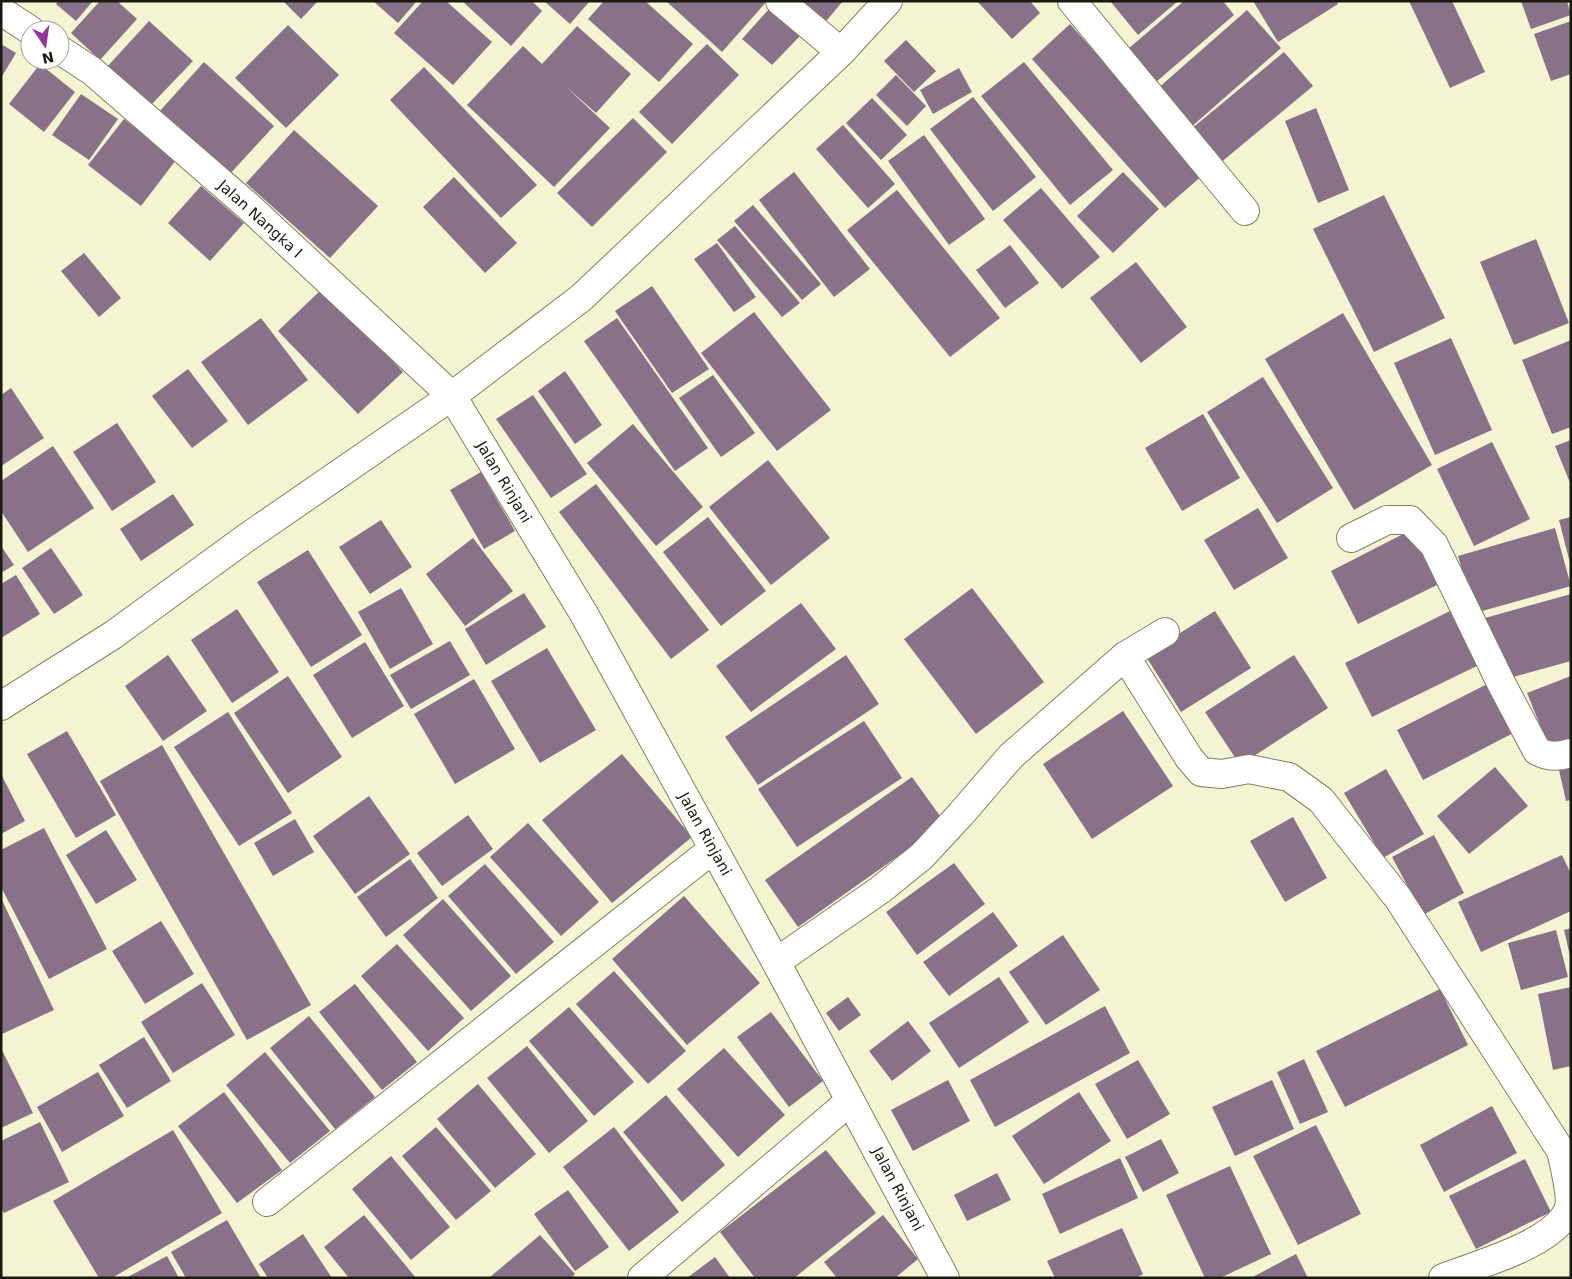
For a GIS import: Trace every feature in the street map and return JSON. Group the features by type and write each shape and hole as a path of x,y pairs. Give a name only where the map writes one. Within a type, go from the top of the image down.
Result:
{"street":[{"path":"780,1 841,52"},
{"path":"1,706 113,636 246,538 452,396 581,298 841,52 888,1"},
{"path":"1072,1 1245,211"},
{"path":"1,11 20,23"},
{"name":"Jalan Nangka I","path":"70,57 92,71 248,206 452,396"},
{"name":"Jalan Rinjani","path":"452,396 584,614 776,962 946,1278"},
{"path":"1351,538 1387,520 1410,520 1434,545 1501,683 1537,751 1548,756 1562,756 1571,753"},
{"path":"776,962 880,890 922,856 962,814 1011,756 1125,656 1166,632"},
{"path":"1125,656 1189,758 1201,772 1222,774 1249,769 1289,777 1321,800 1398,898 1561,1151 1568,1184 1570,1207 1555,1228 1525,1247 1443,1278"},
{"path":"266,1202 713,849"},
{"path":"642,1278 850,1101"}],"building":[{"path":"58,1 93,1 76,21 56,4"},
{"path":"100,1 117,1 137,19 100,60 71,33"},
{"path":"283,1 318,1 301,19"},
{"path":"373,1 417,1 398,23"},
{"path":"423,1 446,1 492,42 453,85 394,33"},
{"path":"462,1 532,1 542,11 511,46"},
{"path":"544,1 590,1 570,24"},
{"path":"604,1 645,1 693,44 659,82 588,19"},
{"path":"666,1 767,1 722,52"},
{"path":"793,1 843,1 822,26"},
{"path":"977,1 1030,1 1040,13 1012,39"},
{"path":"1110,1 1178,1 1138,35"},
{"path":"1184,1 1223,1 1234,15 1149,88 1121,55"},
{"path":"1253,1 1336,1 1338,4 1278,42"},
{"path":"1409,1 1452,1 1485,72 1450,88"},
{"path":"1521,1 1567,1 1571,15 1531,29"},
{"path":"769,9 800,36 772,65 742,39"},
{"path":"1247,10 1281,48 1190,128 1156,90"},
{"path":"149,21 193,61 150,106 107,67"},
{"path":"1571,21 1571,74 1551,81 1534,34"},
{"path":"1070,24 1204,174 1165,208 1032,59"},
{"path":"288,25 339,75 286,128 235,78"},
{"path":"577,26 631,74 596,113 564,85 610,128 554,187 467,105 523,46 542,64"},
{"path":"906,40 936,71 914,92 884,61"},
{"path":"1,44 16,53 1,78"},
{"path":"707,44 739,75 672,144 639,112"},
{"path":"1284,52 1313,86 1219,164 1190,130"},
{"path":"204,62 274,126 229,175 159,112"},
{"path":"1024,62 1113,170 1070,205 981,96"},
{"path":"424,67 537,185 501,218 390,100"},
{"path":"959,68 972,92 933,114 920,90"},
{"path":"35,70 48,70 75,92 44,132 9,104"},
{"path":"896,75 926,106 907,126 876,95"},
{"path":"81,94 118,119 89,160 52,135"},
{"path":"973,97 1036,177 993,211 930,129"},
{"path":"872,98 907,135 881,160 846,123"},
{"path":"1316,108 1349,190 1318,203 1285,121"},
{"path":"633,118 667,152 592,227 557,193"},
{"path":"124,119 176,160 141,206 88,165"},
{"path":"843,125 895,184 868,208 816,149"},
{"path":"294,130 378,206 330,258 246,183"},
{"path":"924,135 985,219 949,245 888,161"},
{"path":"794,172 870,269 834,297 759,200"},
{"path":"1123,172 1159,209 1113,253 1077,216"},
{"path":"454,177 517,243 485,273 423,207"},
{"path":"201,186 244,223 210,261 168,223"},
{"path":"1041,188 1100,257 1062,289 1003,220"},
{"path":"897,190 1000,318 950,357 847,230"},
{"path":"1384,195 1445,318 1374,352 1313,229"},
{"path":"753,205 821,284 802,300 734,221"},
{"path":"735,226 800,303 782,317 717,240"},
{"path":"1536,239 1569,323 1514,345 1480,262"},
{"path":"717,243 756,297 734,312 694,259"},
{"path":"1010,245 1039,283 1005,308 976,270"},
{"path":"84,253 121,298 99,317 61,271"},
{"path":"1136,262 1187,327 1141,363 1090,298"},
{"path":"652,286 709,369 672,393 615,311"},
{"path":"323,288 403,372 358,414 278,331"},
{"path":"754,312 831,410 777,451 701,353"},
{"path":"1343,313 1432,465 1354,510 1265,359"},
{"path":"261,318 308,380 248,425 201,362"},
{"path":"617,318 708,448 675,471 584,341"},
{"path":"1451,338 1492,430 1435,455 1394,363"},
{"path":"1571,340 1571,427 1552,434 1522,360"},
{"path":"188,369 228,421 192,448 152,396"},
{"path":"565,371 602,425 575,444 538,391"},
{"path":"713,375 755,433 721,457 679,398"},
{"path":"1263,377 1333,488 1277,523 1207,412"},
{"path":"11,388 44,438 1,466 1,395"},
{"path":"533,395 587,474 551,498 496,419"},
{"path":"1203,414 1240,478 1182,511 1145,448"},
{"path":"117,423 156,482 112,511 73,452"},
{"path":"633,424 703,507 656,546 587,463"},
{"path":"1571,440 1571,485 1555,446"},
{"path":"1492,442 1530,519 1474,546 1437,469"},
{"path":"53,446 94,508 28,552 1,511 1,481"},
{"path":"768,460 830,538 771,585 709,507"},
{"path":"481,472 515,531 484,549 450,490"},
{"path":"596,484 709,630 671,659 559,512"},
{"path":"173,494 194,525 141,561 120,529"},
{"path":"1258,508 1288,558 1234,590 1204,540"},
{"path":"708,517 766,591 721,626 663,552"},
{"path":"1571,517 1571,563 1570,563 1559,520"},
{"path":"381,520 412,567 370,594 339,547"},
{"path":"1555,528 1571,586 1475,613 1458,556"},
{"path":"1411,530 1439,584 1358,624 1331,571"},
{"path":"473,538 513,591 465,626 426,574"},
{"path":"1,546 14,565 1,573"},
{"path":"51,548 83,595 54,614 22,568"},
{"path":"308,550 362,635 311,667 257,582"},
{"path":"16,575 40,614 1,638 1,584"},
{"path":"401,588 433,644 390,669 358,612"},
{"path":"972,588 1044,682 976,734 904,639"},
{"path":"524,593 546,627 486,665 465,629"},
{"path":"1571,594 1571,661 1502,680 1485,618"},
{"path":"801,603 836,649 751,712 716,666"},
{"path":"1458,607 1485,662 1372,717 1345,663"},
{"path":"237,609 279,672 232,703 191,640"},
{"path":"1215,611 1251,668 1181,712 1145,655"},
{"path":"450,641 470,675 411,709 390,675"},
{"path":"365,642 404,706 352,738 313,675"},
{"path":"547,648 596,730 540,763 491,681"},
{"path":"168,655 207,711 163,741 125,686"},
{"path":"846,655 879,704 758,785 725,737"},
{"path":"1294,655 1328,708 1240,765 1205,712"},
{"path":"288,676 342,757 288,793 234,713"},
{"path":"1571,676 1571,742 1550,750 1527,693"},
{"path":"474,679 515,749 455,784 414,714"},
{"path":"1493,681 1519,730 1423,780 1397,730"},
{"path":"1123,711 1173,786 1092,839 1043,764"},
{"path":"228,712 292,813 239,846 174,747"},
{"path":"864,721 902,778 797,847 758,789"},
{"path":"67,731 116,815 76,838 27,754"},
{"path":"162,745 311,1005 247,1040 100,781"},
{"path":"622,754 692,837 612,903 542,820"},
{"path":"1571,758 1571,800 1566,801 1557,761"},
{"path":"1495,767 1528,806 1469,854 1437,816"},
{"path":"1386,769 1424,834 1383,858 1344,793"},
{"path":"1,774 25,821 1,834"},
{"path":"912,777 945,823 798,927 765,880"},
{"path":"369,796 410,854 355,894 313,836"},
{"path":"468,815 493,849 442,886 417,853"},
{"path":"1293,817 1327,878 1285,902 1250,841"},
{"path":"295,819 314,852 273,876 254,843"},
{"path":"528,823 599,902 561,936 490,857"},
{"path":"44,828 107,949 49,979 1,887 1,850"},
{"path":"106,830 137,880 96,904 66,855"},
{"path":"1434,835 1464,893 1423,915 1392,857"},
{"path":"1562,855 1571,874 1571,911 1481,952 1458,902"},
{"path":"410,859 438,898 386,937 357,897"},
{"path":"954,863 985,904 917,955 886,912"},
{"path":"485,864 554,942 516,974 448,896"},
{"path":"684,896 760,983 687,1045 612,959"},
{"path":"1,898 54,1010 2,1034 1,1031"},
{"path":"443,899 511,976 471,1011 403,935"},
{"path":"993,912 1018,946 949,996 923,962"},
{"path":"161,921 194,974 145,1004 112,951"},
{"path":"1571,928 1571,956 1570,956 1564,930"},
{"path":"1556,930 1568,977 1521,990 1508,943"},
{"path":"1063,935 1100,990 1046,1025 1009,972"},
{"path":"397,944 464,1018 428,1051 361,976"},
{"path":"614,971 686,1051 648,1084 576,1004"},
{"path":"999,977 1029,1022 959,1068 929,1023"},
{"path":"202,983 235,1035 173,1073 141,1022"},
{"path":"355,984 417,1062 382,1090 319,1012"},
{"path":"1571,987 1571,1066 1553,1070 1538,994"},
{"path":"1440,989 1468,1045 1345,1107 1316,1051"},
{"path":"848,997 861,1015 839,1031 826,1013"},
{"path":"1105,1006 1130,1053 995,1127 970,1080"},
{"path":"569,1007 634,1082 594,1116 529,1041"},
{"path":"771,1012 823,1081 789,1107 737,1037"},
{"path":"309,1016 375,1097 335,1129 270,1048"},
{"path":"908,1021 931,1051 892,1081 869,1051"},
{"path":"144,1037 171,1081 127,1108 99,1065"},
{"path":"527,1046 588,1121 549,1153 487,1078"},
{"path":"1,1048 33,1113 1,1128"},
{"path":"724,1048 785,1115 738,1157 677,1089"},
{"path":"265,1052 330,1131 290,1163 226,1085"},
{"path":"1304,1059 1328,1112 1300,1124 1277,1072"},
{"path":"1138,1060 1170,1114 1127,1139 1095,1084"},
{"path":"98,1072 124,1116 62,1152 37,1107"},
{"path":"948,1080 970,1121 913,1151 891,1110"},
{"path":"1272,1080 1294,1129 1235,1156 1212,1107"},
{"path":"478,1084 536,1154 495,1188 437,1119"},
{"path":"224,1092 282,1170 237,1203 178,1126"},
{"path":"1079,1092 1111,1141 1044,1184 1012,1136"},
{"path":"666,1095 725,1165 682,1202 623,1132"},
{"path":"1492,1106 1517,1153 1444,1192 1420,1145"},
{"path":"40,1122 69,1182 4,1213 1,1208 1,1141"},
{"path":"1316,1125 1361,1214 1298,1245 1253,1156"},
{"path":"436,1127 491,1191 456,1220 402,1156"},
{"path":"614,1127 679,1212 629,1251 563,1167"},
{"path":"173,1130 222,1213 112,1278 99,1278 53,1201"},
{"path":"1161,1139 1179,1173 1143,1192 1125,1157"},
{"path":"826,1150 876,1213 794,1278 755,1278 720,1232"},
{"path":"391,1156 450,1227 411,1260 352,1189"},
{"path":"1120,1158 1138,1198 1060,1234 1042,1194"},
{"path":"1525,1159 1551,1212 1476,1249 1449,1196"},
{"path":"1230,1166 1271,1254 1220,1278 1205,1278 1166,1195"},
{"path":"997,1173 1011,1200 967,1221 954,1195"},
{"path":"568,1190 609,1247 575,1271 534,1214"},
{"path":"364,1215 416,1278 349,1278 324,1247"},
{"path":"883,1215 918,1259 895,1278 837,1278 824,1262"},
{"path":"227,1220 261,1278 186,1278 171,1252"},
{"path":"1122,1228 1143,1274 1136,1278 1055,1278 1047,1261"},
{"path":"303,1234 332,1278 268,1278 259,1264"},
{"path":"540,1235 575,1274 571,1278 490,1277"},
{"path":"1296,1254 1308,1278 1251,1278"},
{"path":"167,1256 179,1278 126,1278"},
{"path":"715,1257 730,1278 687,1278"}]}
